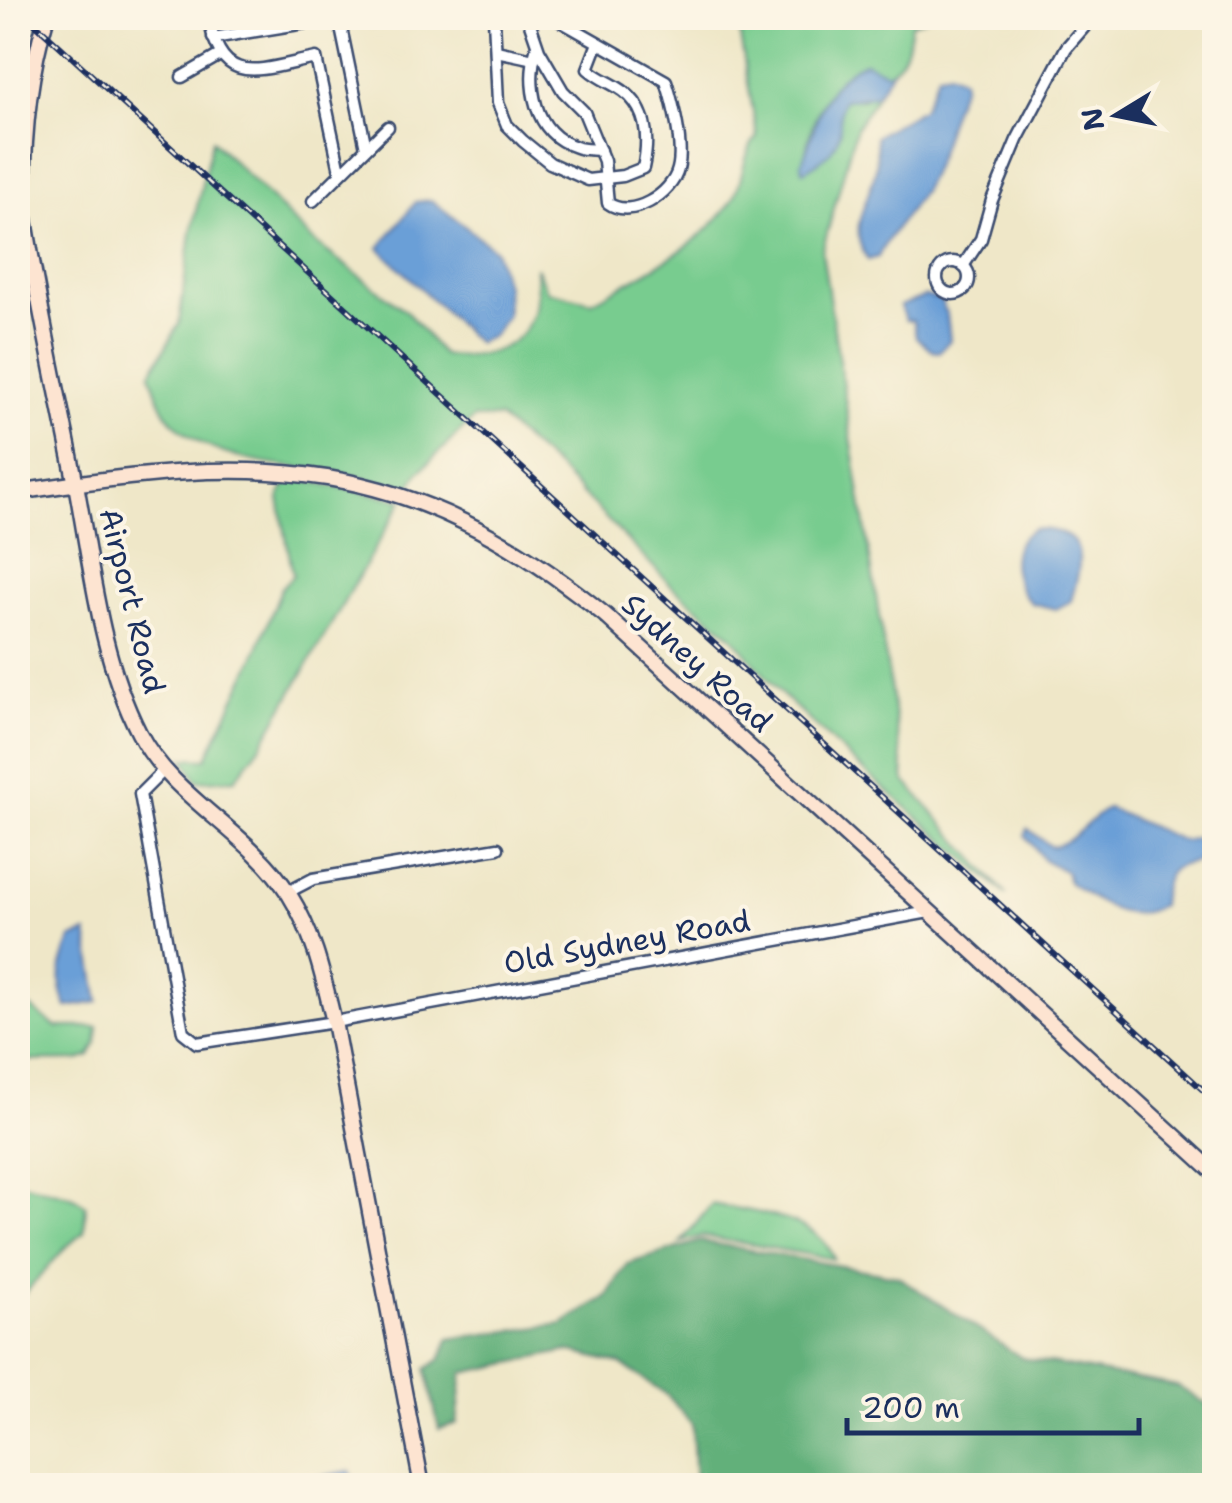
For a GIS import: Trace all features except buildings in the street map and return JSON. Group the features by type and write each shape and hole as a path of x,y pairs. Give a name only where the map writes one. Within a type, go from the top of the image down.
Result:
{"street":[{"name":"Airport Road","path":"46,18 26,109 22,158 25,268 76,483 102,619 120,689 140,735 164,770 265,865 288,892 316,947 334,1022 422,1486"},
{"path":"209,18 224,62 255,70 316,58 340,172"},
{"path":"213,38 337,18 366,148"},
{"path":"494,18 498,102 508,125 550,162 588,180 642,168 648,144 639,105 620,88 588,70 598,43"},
{"path":"528,18 564,91 584,112 600,150 608,203 624,210 642,206 668,186 678,169 677,134 666,81 555,18"},
{"path":"963,266 982,239 992,200 1017,140 1066,48 1092,18"},
{"path":"538,45 530,70 532,101 551,130 574,147 600,150"},
{"path":"496,50 534,59"},
{"path":"182,78 220,55"},
{"path":"313,201 388,127"},
{"name":"Sydney Road","path":"18,492 236,468 292,471 351,480 404,495 507,544 605,615 1214,1172"},
{"name":"Old Sydney Road","path":"164,770 140,794 184,1032 198,1043 334,1022 928,912"},
{"path":"288,892 313,879 498,848"}],"green space":[{"path":"737,18 926,18 911,24 905,51 893,69 887,73 865,62 832,88 818,111 806,151 840,133 838,112 844,100 878,93 856,128 822,252 905,781 1007,895 778,691 732,636 674,588 556,467 499,418 474,418 418,473 408,491 348,475 252,461 206,446 169,417 150,374 179,324 191,233 212,140 312,240 407,312 443,355 472,356 499,350 521,334 535,308 536,267 547,291 592,302 668,259 703,233 732,201 757,136"},
{"path":"288,477 403,500 262,744 235,779 197,781 184,758 206,759 254,658 282,587 293,575 279,499"},
{"path":"18,998 56,1027 98,1027 90,1056 79,1060 18,1061"},
{"path":"18,1182 72,1196 86,1205 84,1232 18,1301"},
{"path":"712,1204 800,1225 827,1245 834,1259 701,1236 681,1242"},
{"path":"700,1241 897,1276 1022,1358 1177,1386 1214,1409 1214,1485 695,1485 692,1424 666,1394 621,1364 568,1351 463,1373 457,1423 439,1429 426,1369 441,1359 448,1339 562,1324 606,1297 627,1264"}],"water":[{"path":"865,62 887,73 892,71 876,95 844,100 834,147 803,171 801,164 829,93 849,71"},
{"path":"949,72 962,78 963,85 935,165 925,187 878,257 868,260 861,248 859,225 876,168 876,136 923,108 938,74"},
{"path":"431,200 495,250 506,286 507,315 493,335 477,343 379,248 416,202"},
{"path":"926,296 941,300 947,315 950,340 939,352 916,337 913,321 905,320 900,306"},
{"path":"1034,529 1065,534 1078,550 1071,601 1056,609 1031,603 1015,574 1014,553 1024,536"},
{"path":"1108,808 1183,841 1197,838 1214,817 1214,843 1202,860 1177,867 1170,874 1161,906 1135,913 1112,909 1069,883 1066,872 1044,860 1025,835 1028,829 1051,847 1074,836"},
{"path":"87,933 99,1002 67,1007 61,989 62,964 72,938"},
{"path":"350,1471 355,1485 276,1485"}],"railway":[{"path":"29,18 1214,1100"}]}
